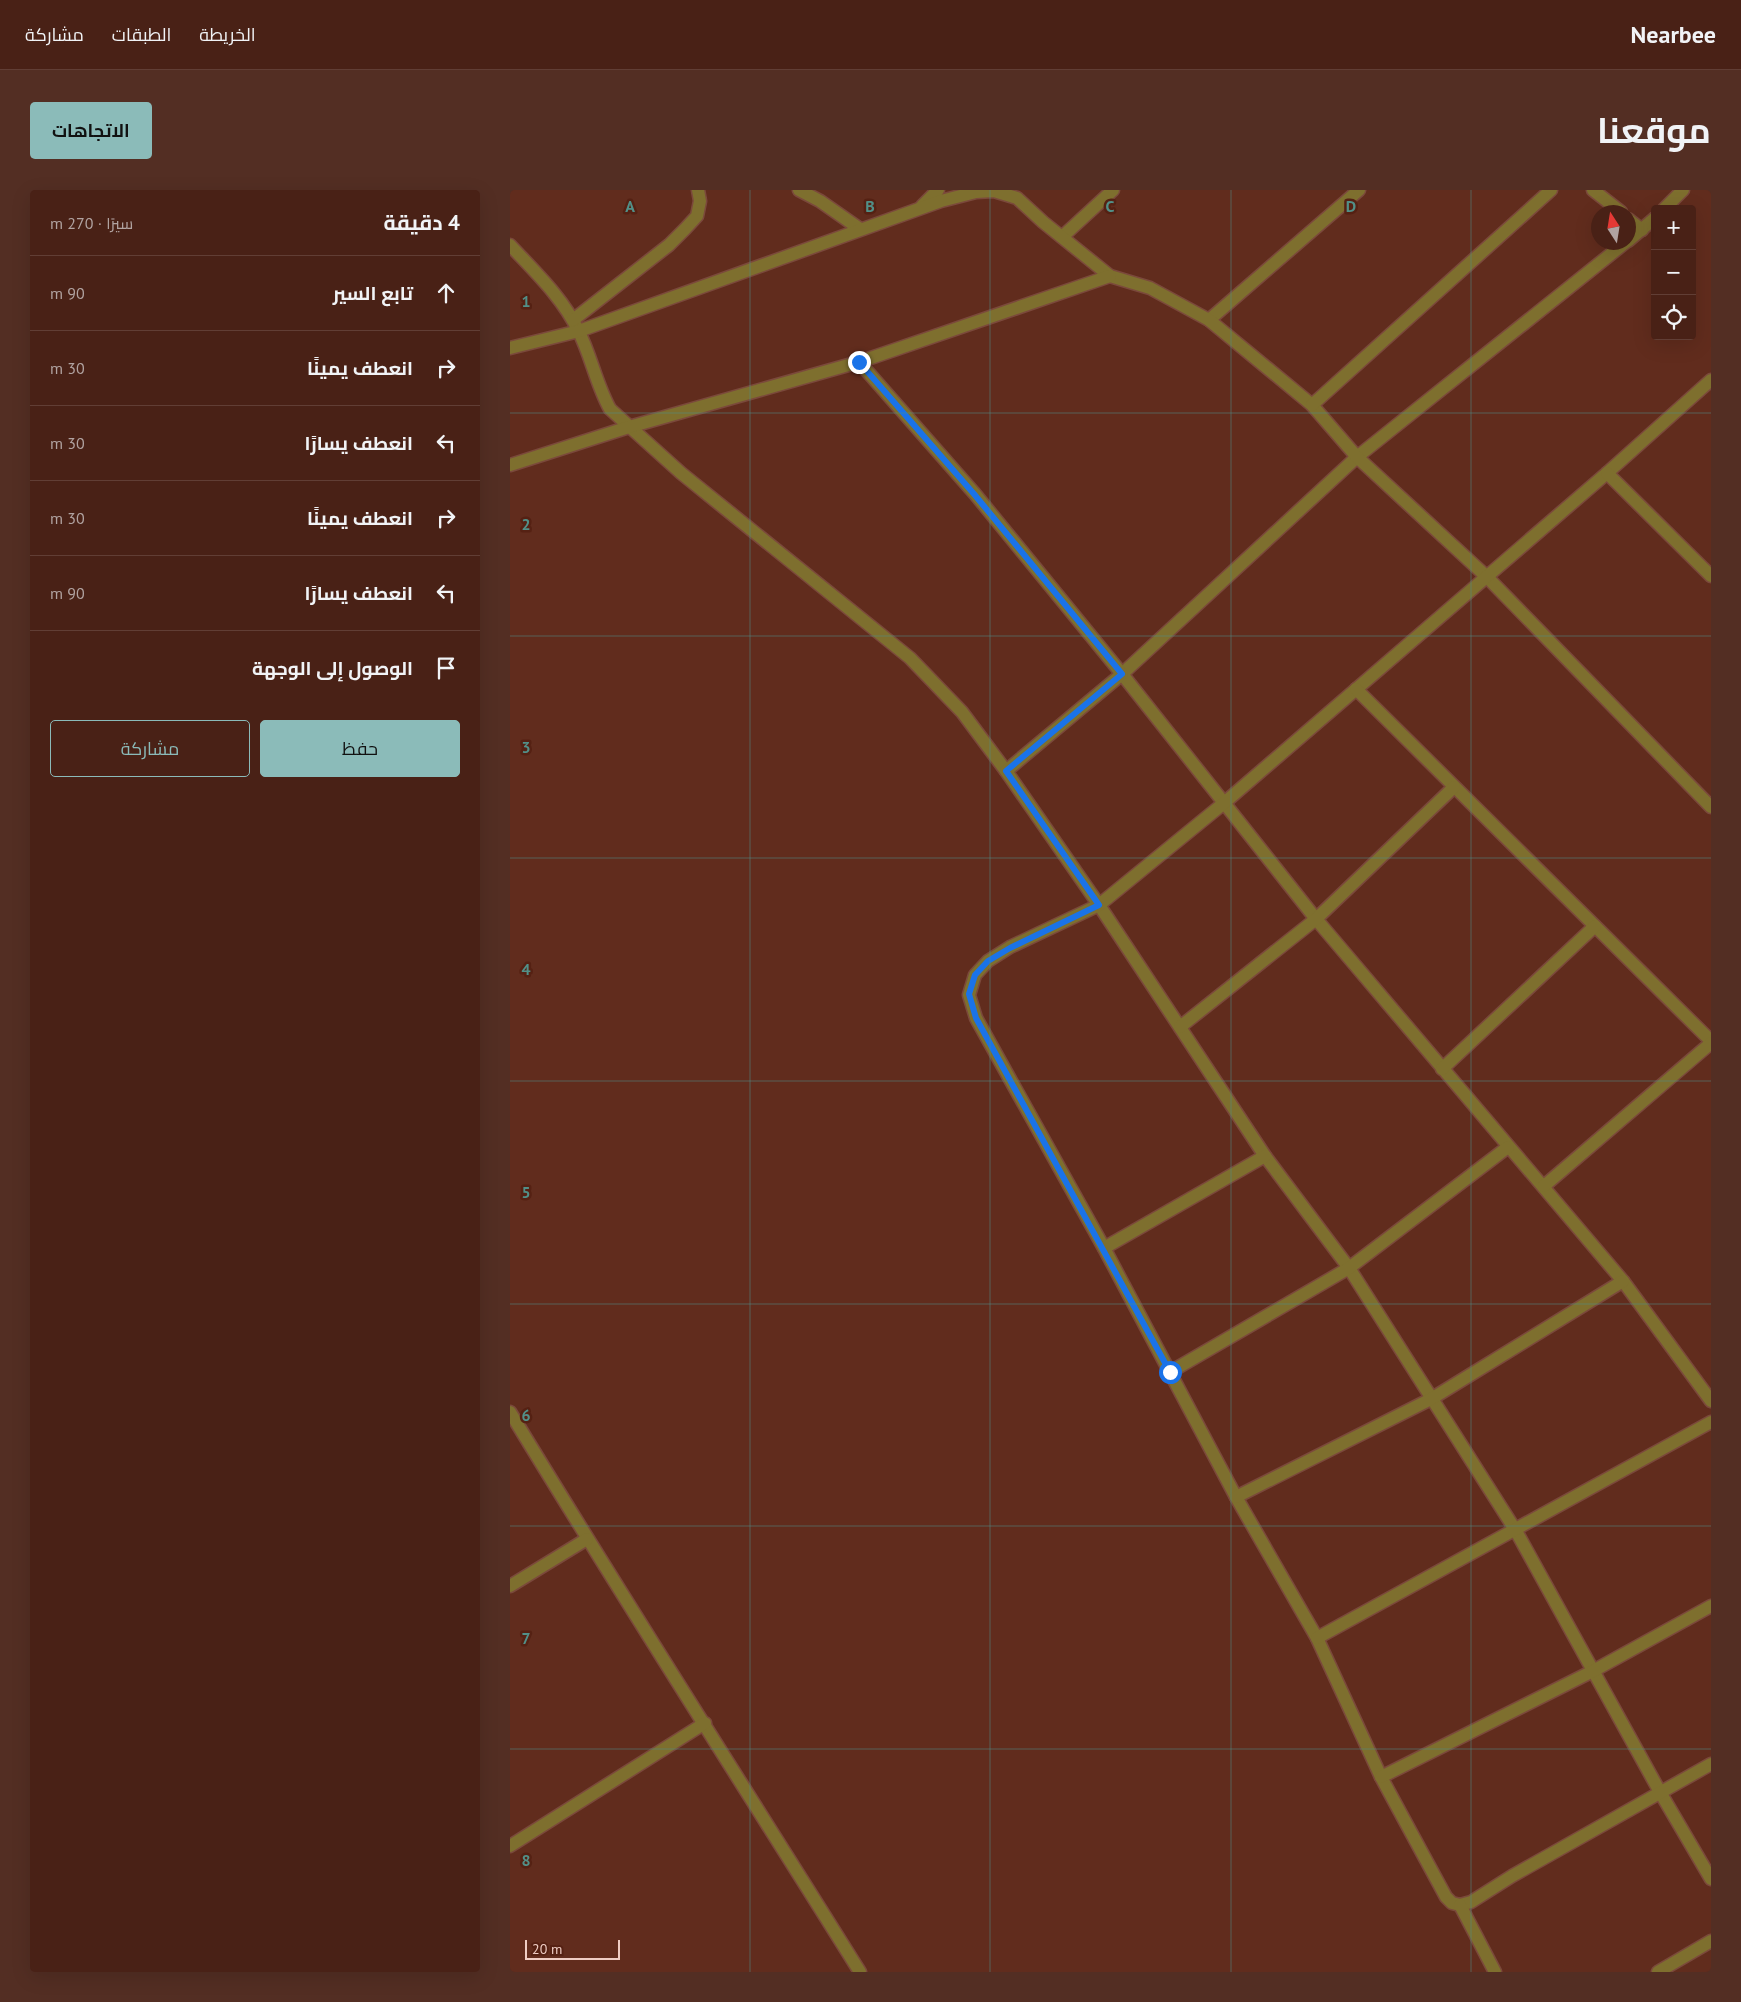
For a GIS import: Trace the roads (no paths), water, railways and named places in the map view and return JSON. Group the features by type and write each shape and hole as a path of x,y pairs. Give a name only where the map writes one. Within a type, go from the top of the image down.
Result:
{"street":[{"path":"576,326 670,245 685,229 696,216 700,202 698,190"},
{"path":"799,190 820,201 860,229"},
{"path":"920,208 938,190"},
{"path":"1062,237 1113,190"},
{"path":"1209,320 1359,190"},
{"path":"1312,405 1551,190"},
{"path":"1593,190 1612,205"},
{"path":"1668,205 1683,190"},
{"path":"510,348 920,208 976,192 994,191 1018,198 1110,276 1150,288 1209,320 1312,405 1357,457 1487,577 1711,807"},
{"path":"1636,235 1651,222"},
{"path":"1636,225 1642,230"},
{"path":"510,245 551,289 576,326 602,396 610,409 681,473 910,658 962,712 1006,771 1099,905 1264,1156 1349,1268 1516,1531 1660,1792 1711,1878"},
{"path":"1006,771 1122,674 1357,457 1618,250"},
{"path":"510,465 628,427 859,362 1110,276"},
{"path":"859,362 974,494 1122,674 1316,919 1623,1281 1711,1401"},
{"path":"1711,380 1607,473 1224,803 1099,905 1010,948 988,961 975,975 969,994 976,1018 1104,1248 1236,1497 1317,1638 1381,1777 1446,1897 1452,1903 1460,1905 1472,1902 1512,1876 1711,1764"},
{"path":"1607,473 1711,576"},
{"path":"1356,689 1711,1042 1544,1186"},
{"path":"1180,1027 1316,919 1454,787"},
{"path":"1442,1069 1595,926"},
{"path":"1170,1372 1349,1268 1508,1146"},
{"path":"1104,1248 1264,1156"},
{"path":"1236,1497 1431,1399 1623,1281"},
{"path":"510,1412 587,1539 705,1723 860,1972"},
{"path":"1317,1638 1516,1531 1711,1422"},
{"path":"510,1586 587,1539"},
{"path":"1381,1777 1593,1671 1711,1606"},
{"path":"510,1846 705,1723"},
{"path":"1460,1905 1495,1972"},
{"path":"1658,1972 1711,1941"}]}
